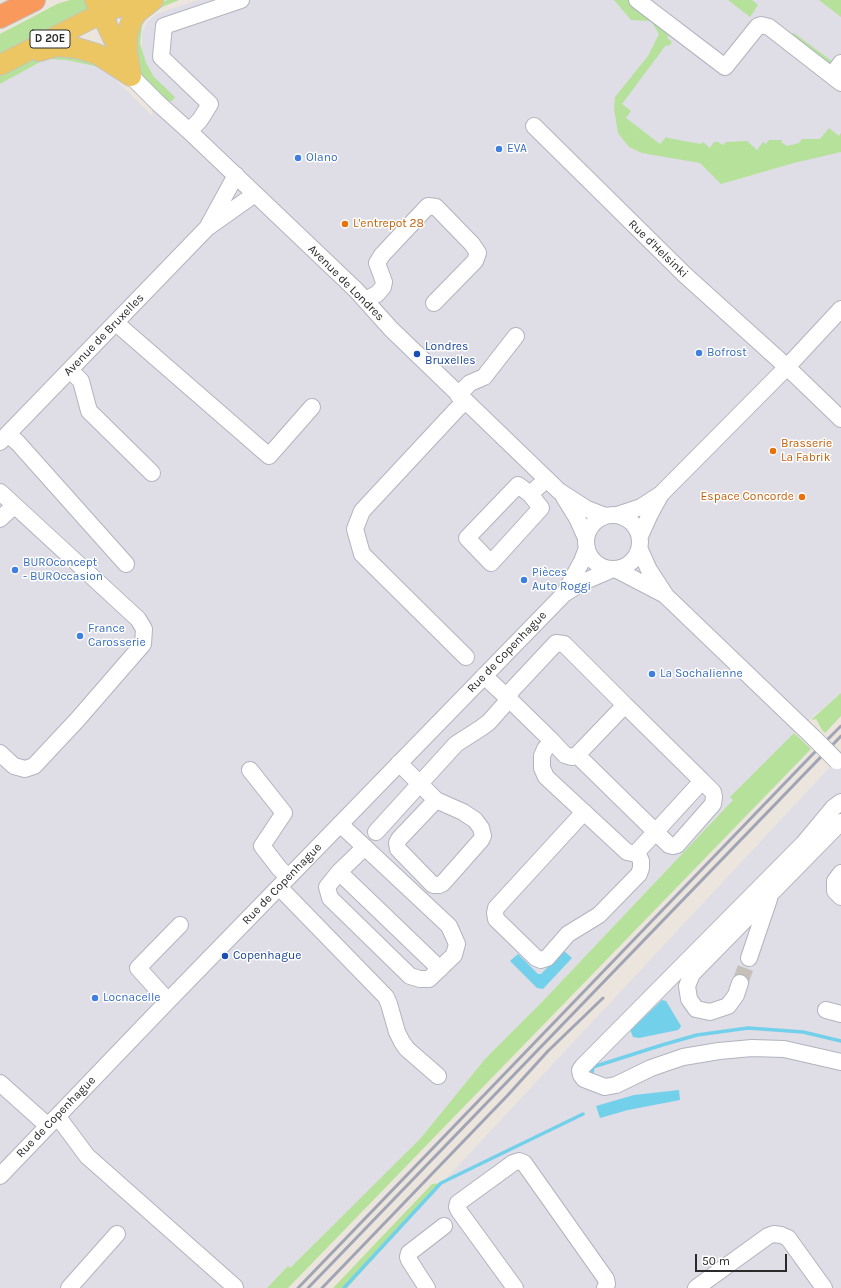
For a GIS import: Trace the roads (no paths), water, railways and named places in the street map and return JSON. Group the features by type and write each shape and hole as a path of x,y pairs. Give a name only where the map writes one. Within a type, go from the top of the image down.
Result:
{"highway":[{"path":"0,17 34,0"}],"main road":[{"name":"D 20E","path":"0,66 98,7 136,0"},
{"path":"131,76 127,52 127,35 132,19 153,0"},
{"path":"98,7 110,35 131,76"},
{"path":"0,66 57,46 77,48 98,54 131,76"}],"street":[{"path":"189,131 200,120 210,104 162,57 164,26 241,0"},
{"path":"637,0 726,67 758,26 761,25 769,27 838,74"},
{"name":"Avenue de Londres","path":"131,76 365,300 391,328 462,398 559,491 577,518 586,543"},
{"name":"Rue d'Helsinki","path":"534,126 685,275 787,367 841,420"},
{"name":"Avenue de Bruxelles","path":"208,228 236,175"},
{"name":"Avenue de Bruxelles","path":"4,438 208,228 255,194"},
{"path":"365,300 377,294 383,287 384,282 377,264 382,255 428,206 436,207 472,244 478,253 475,261 434,303"},
{"path":"666,596 614,570 601,567 596,563 591,557 586,543 590,528 597,520 641,507 661,494 787,367 841,309"},
{"path":"116,323 269,456 312,407"},
{"path":"466,657 362,554 355,529 362,512 457,409 470,383 484,377 516,336"},
{"path":"70,370 81,381 89,411 152,473"},
{"path":"4,438 18,443 126,564"},
{"path":"530,494 547,479"},
{"path":"518,485 530,494 541,508 491,563 467,538 518,485"},
{"name":"Avenue de Londres","path":"559,491 587,509 611,516"},
{"path":"0,492 138,619 144,629 144,644 78,719 34,766 25,769 14,766 0,753"},
{"path":"614,570 626,567 636,558 650,514 661,494"},
{"path":"0,519 14,506"},
{"path":"611,516 626,518 633,523 649,570 666,596 815,739 839,764"},
{"name":"Rue de Copenhague","path":"564,594 582,560 586,543"},
{"name":"Rue de Copenhague","path":"0,1176 283,882 564,594 589,579 614,570"},
{"path":"376,832 456,744 489,722 504,705 512,690 556,643 559,642 564,644 713,792 713,804 677,845 669,845 577,756"},
{"path":"484,676 565,755 572,757 577,756 625,705"},
{"path":"552,741 544,749 542,756 542,768 546,777 626,852 637,852 702,781"},
{"path":"399,763 436,800 463,812 475,820 481,828 483,836 481,840 443,883 439,885 433,885 398,849 397,844 436,800"},
{"path":"250,770 284,813 262,846 279,868 283,882 386,997 397,1032 402,1042 407,1049 438,1076"},
{"path":"841,802 833,808 803,844 588,1060 580,1070 584,1079 605,1087 616,1085 651,1068 683,1057 719,1051 752,1048 784,1049 841,1062"},
{"path":"584,812 496,908 496,919 536,958 541,960 547,958 568,934 599,915 639,874 641,861 637,852"},
{"path":"740,983 736,995 728,1006 710,1012 696,1009 689,998 687,986 692,974 841,822"},
{"path":"340,824 365,847 449,926 457,944 454,955 429,979 420,979 410,976 330,898 327,887 339,872 365,847"},
{"path":"339,872 440,969"},
{"path":"841,873 835,881 835,891 841,897"},
{"path":"749,958 771,894"},
{"path":"168,1001 138,968 180,925"},
{"path":"826,1010 841,1014"},
{"path":"0,1083 53,1121 87,1156 235,1287"},
{"path":"515,1288 457,1207 458,1203 513,1163 518,1162 524,1163 606,1279 607,1284 605,1288"},
{"path":"427,1288 408,1260 409,1253 444,1226"},
{"path":"68,1288 117,1234"},
{"path":"696,1288 768,1236 774,1234 788,1238 824,1288"}],"water":[{"path":"564,951 572,958 543,989 537,988 510,961 518,954 538,974 541,974"},
{"path":"662,1000 666,1001 681,1026 680,1028 678,1030 639,1038 633,1037 631,1030"},
{"path":"679,1090 680,1100 628,1110 600,1118 596,1106 634,1095"}],"waterway":[{"path":"592,1073 593,1067 662,1045 697,1035 748,1028 803,1032 841,1041"},
{"path":"344,1288 441,1183 583,1114"}],"tunnel":[{"path":"740,983 749,958"}],"railway":[{"path":"298,1288 841,726"},
{"path":"308,1288 841,736"},
{"path":"322,1288 507,1096 548,1051 603,998"}],"place":[{"name":"EVA","path":"499,149"},
{"name":"Olano","path":"298,158"},
{"name":"L'entrepot 28","path":"345,224"},
{"name":"Bofrost","path":"699,353"},
{"name":"Londres Bruxelles","path":"417,354"},
{"name":"Brasserie La Fabrik","path":"773,451"},
{"name":"Espace Concorde","path":"802,497"},
{"name":"BUROconcept - BUROccasion","path":"15,570"},
{"name":"Pièces Auto Roggi","path":"524,580"},
{"name":"France Carosserie","path":"80,636"},
{"name":"La Sochalienne","path":"652,674"},
{"name":"Copenhague","path":"225,956"},
{"name":"Locnacelle","path":"95,998"}]}
